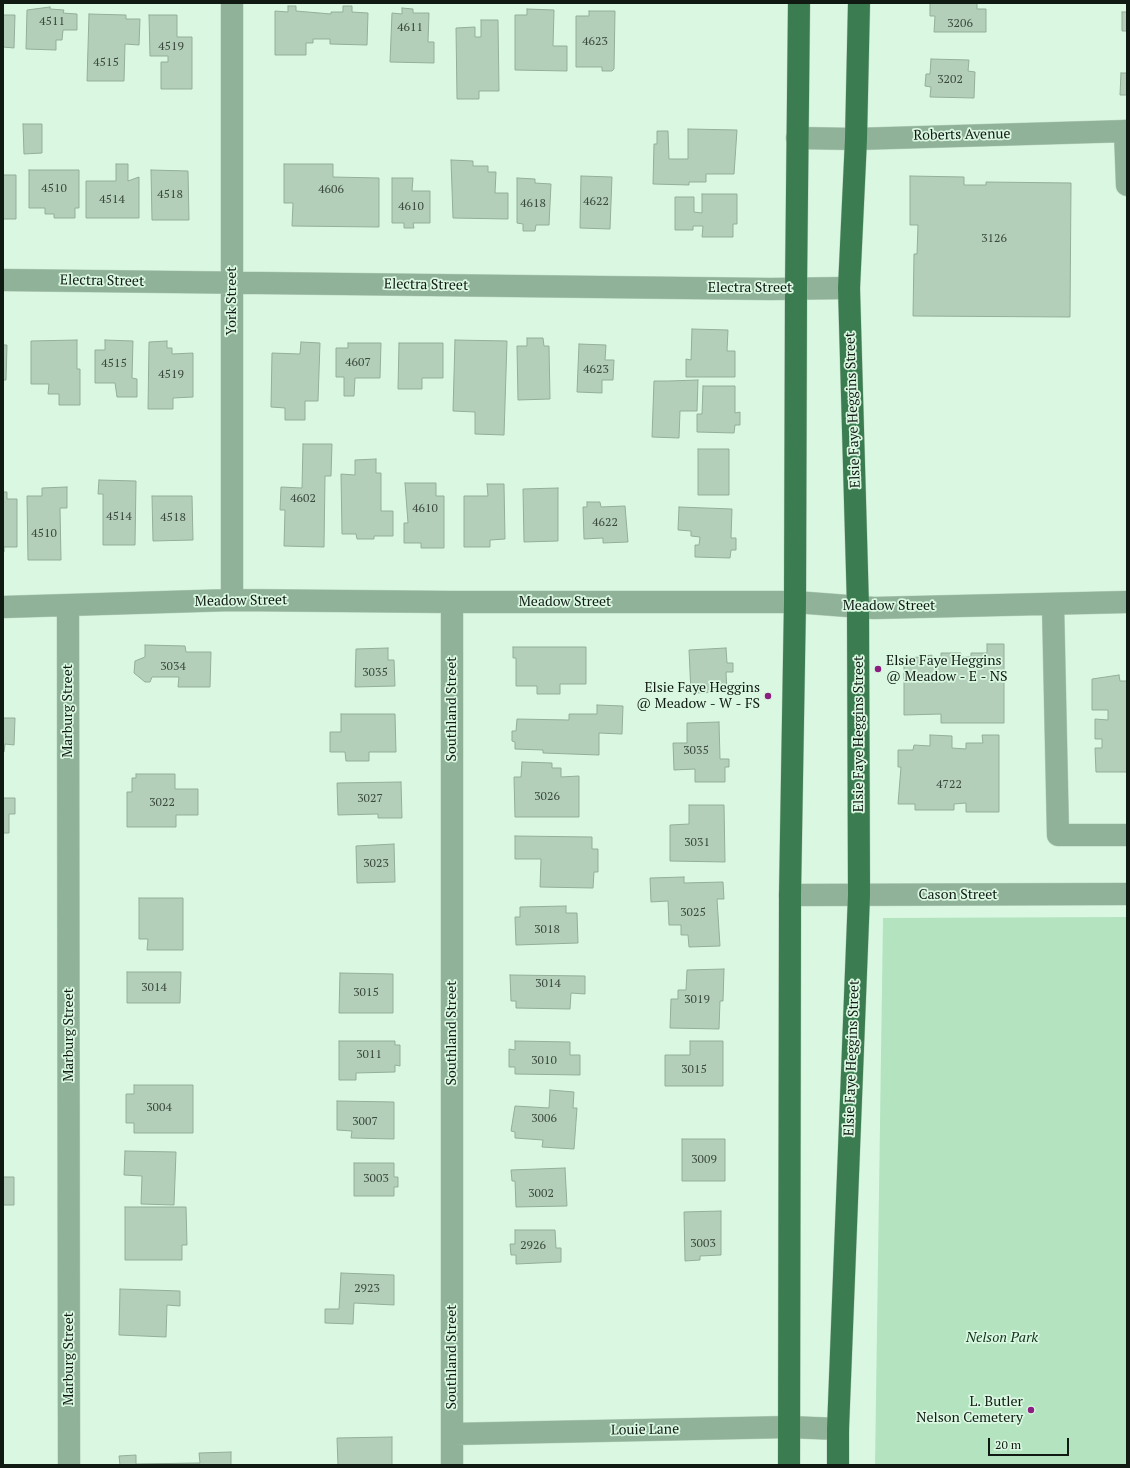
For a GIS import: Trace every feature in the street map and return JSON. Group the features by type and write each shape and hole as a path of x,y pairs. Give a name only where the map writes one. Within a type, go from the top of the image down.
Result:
{"main road":[{"path":"789,1465 790,895 795,602 799,3"},
{"name":"Elsie Faye Heggins Street","path":"838,1465 838,1429 859,895 858,607 849,288 856,138 859,3"}],"street":[{"name":"York Street","path":"232,3 232,600"},
{"name":"Roberts Avenue","path":"797,138 856,138 1126,131"},
{"path":"1126,131 1127,186"},
{"name":"Electra Street","path":"3,280 771,289 849,288"},
{"name":"Meadow Street","path":"3,608 232,600 452,602 795,602 858,607 1127,602"},
{"name":"Southland Street","path":"452,602 452,1465"},
{"path":"1053,604 1058,835 1127,835"},
{"name":"Marburg Street","path":"68,606 69,1465"},
{"name":"Cason Street","path":"790,895 1127,894"},
{"name":"Louie Lane","path":"452,1434 789,1427 838,1429"}],"green space":[{"name":"Nelson Park","path":"1127,917 1127,1465 875,1465 883,918"}],"building":[{"path":"930,3 977,3 977,9 986,9 986,32 934,32 935,16 930,16"},
{"path":"288,6 296,6 296,11 331,14 331,12 343,12 343,6 352,6 352,12 368,13 367,45 330,44 330,39 313,39 313,43 306,43 306,55 275,55 275,11 288,12"},
{"path":"50,7 50,9 64,10 63,13 77,14 77,30 63,30 62,40 56,40 56,50 26,49 27,10"},
{"path":"402,8 413,9 413,13 429,13 428,42 434,42 434,63 390,62 392,13 402,14"},
{"path":"527,9 554,10 553,46 567,46 567,71 515,70 515,15 527,15"},
{"path":"589,11 615,11 614,69 612,71 602,71 602,67 576,67 576,16 589,16"},
{"path":"1122,12 1127,12 1127,31 1122,31"},
{"path":"89,14 126,15 126,19 140,19 139,45 125,44 124,81 87,81"},
{"path":"3,15 15,15 14,48 3,47"},
{"path":"149,15 177,15 177,37 192,37 192,89 161,89 161,62 168,62 168,56 150,56"},
{"path":"481,20 498,20 499,91 479,91 479,99 457,99 456,28 475,27 475,37 481,37"},
{"path":"931,59 969,60 968,71 975,72 974,98 930,97 931,87 925,86 926,74 930,74"},
{"path":"1121,73 1127,73 1127,95 1120,95"},
{"path":"23,124 42,124 42,153 24,154"},
{"path":"688,129 737,130 734,174 706,174 706,182 689,182 689,185 653,184 654,144 657,144 657,131 668,131 669,159 688,159"},
{"path":"451,160 473,161 473,166 488,166 488,172 496,172 495,193 508,193 508,219 453,218"},
{"path":"116,164 128,164 128,181 139,177 139,218 86,218 86,181 116,181"},
{"path":"284,164 333,164 333,177 379,178 379,227 292,226 293,203 284,203"},
{"path":"29,170 79,170 79,208 75,208 75,218 54,218 54,214 45,214 45,208 29,208"},
{"path":"151,170 188,171 189,220 152,220"},
{"path":"3,175 16,175 16,219 3,219"},
{"path":"581,176 612,177 610,229 580,228"},
{"path":"910,176 964,177 964,185 986,185 986,182 1071,183 1070,317 913,316 914,254 917,254 918,225 910,225"},
{"path":"392,178 413,178 412,191 430,191 430,223 413,223 414,228 404,228 404,223 392,223"},
{"path":"517,178 535,179 535,183 551,184 549,225 536,225 535,231 523,231 523,224 517,223"},
{"path":"702,194 737,194 737,224 733,224 733,237 702,237 703,226 693,226 693,230 675,230 675,197 694,197 694,212 702,213"},
{"path":"692,329 728,330 727,351 735,351 735,377 686,377 686,359 691,360"},
{"path":"527,338 543,338 544,346 549,346 550,399 518,400 517,346 527,346"},
{"path":"77,340 77,369 80,369 80,405 59,405 59,394 48,394 49,384 31,384 31,341"},
{"path":"105,340 133,341 132,378 137,379 137,397 117,397 115,383 95,383 95,350 105,350"},
{"path":"455,340 507,341 504,435 475,434 475,412 453,411"},
{"path":"167,341 167,348 172,348 172,354 193,353 193,397 173,398 173,409 148,409 149,342"},
{"path":"301,342 320,343 318,401 305,401 305,420 285,420 285,408 271,407 272,353 300,354"},
{"path":"348,343 381,343 380,378 355,378 354,396 344,396 344,377 336,377 336,348 348,348"},
{"path":"399,343 443,343 443,378 422,378 422,389 398,389"},
{"path":"579,344 606,345 605,360 614,360 613,380 602,380 602,393 577,392"},
{"path":"3,345 7,345 6,380 3,380"},
{"path":"698,380 697,411 680,411 679,438 652,437 654,381"},
{"path":"703,386 735,386 735,413 740,412 740,425 735,425 734,433 697,432 697,414 702,414"},
{"path":"303,444 332,444 331,476 325,476 324,547 284,546 285,510 280,510 281,487 302,488"},
{"path":"698,449 729,449 729,495 698,495"},
{"path":"376,459 376,473 381,473 381,511 393,511 393,536 374,536 374,539 357,539 356,534 342,534 341,474 355,475 355,460"},
{"path":"99,480 136,481 135,545 103,545 103,494 98,494"},
{"path":"405,483 436,483 436,496 444,496 444,548 421,548 421,543 404,543 404,523 408,523"},
{"path":"487,484 504,484 505,539 490,540 490,547 464,547 464,496 488,496"},
{"path":"67,487 67,508 60,508 61,560 28,560 27,496 42,496 42,488"},
{"path":"558,488 558,541 524,542 523,489"},
{"path":"3,492 7,492 7,499 17,499 17,547 4,547 4,552 3,552"},
{"path":"152,496 192,496 193,540 153,541"},
{"path":"587,502 600,502 601,507 625,506 628,542 603,543 603,538 584,539 583,507 587,507"},
{"path":"679,507 732,509 731,538 736,538 736,550 731,550 730,558 695,557 695,545 699,545 700,537 691,536 691,531 678,530"},
{"path":"987,644 1004,644 1004,723 941,723 941,714 904,715 904,659 932,655 932,660 941,660 941,653 961,653 961,657 971,657 971,653 987,653"},
{"path":"145,645 185,646 186,652 211,652 210,687 178,687 179,677 152,677 150,682 145,682 134,673 135,661 145,657"},
{"path":"513,647 586,647 586,684 560,684 560,694 537,694 537,686 516,686 516,658 513,658"},
{"path":"388,648 388,660 394,660 395,686 355,687 356,649"},
{"path":"726,648 727,663 733,663 733,672 726,672 727,692 691,693 689,650"},
{"path":"1119,675 1120,681 1127,681 1127,772 1096,772 1095,748 1102,748 1102,739 1095,739 1095,719 1108,720 1108,710 1092,710 1092,679"},
{"path":"597,705 623,706 622,734 599,733 599,755 543,753 543,750 515,749 515,742 512,741 512,731 516,731 517,719 569,720 569,714 597,714"},
{"path":"341,714 395,714 396,752 369,752 369,761 346,761 345,752 330,752 330,732 341,732"},
{"path":"3,718 15,718 14,745 5,744 4,752 3,752"},
{"path":"719,722 720,759 729,759 729,767 725,767 725,782 695,782 695,769 674,770 673,743 687,743 687,723"},
{"path":"930,735 952,736 952,748 966,749 966,743 983,743 982,735 999,735 999,812 966,812 966,803 954,804 954,810 915,810 915,804 898,804 901,767 898,767 898,750 913,750 914,745 930,746"},
{"path":"522,762 552,763 552,768 561,768 561,777 579,776 579,817 515,817 514,777 521,777"},
{"path":"136,774 175,774 175,789 198,789 198,815 176,815 176,827 127,827 127,792 132,792 132,778 136,778"},
{"path":"401,782 402,818 378,818 378,814 338,815 337,783"},
{"path":"3,798 15,798 15,814 9,814 9,833 3,833"},
{"path":"689,805 724,805 725,862 670,861 670,825 689,824"},
{"path":"515,836 592,837 592,849 598,849 598,872 594,872 593,888 540,887 541,859 515,859"},
{"path":"394,844 395,882 357,883 356,846"},
{"path":"684,877 684,883 723,882 724,899 717,899 720,946 689,947 688,935 681,935 681,925 669,925 668,901 651,902 650,878"},
{"path":"139,898 183,898 183,950 147,950 148,939 139,939"},
{"path":"566,906 566,913 577,913 578,943 516,945 515,917 520,917 520,907"},
{"path":"724,969 723,1001 720,1001 719,1029 670,1028 671,999 678,999 678,990 686,990 687,970"},
{"path":"127,972 181,972 180,1003 127,1003"},
{"path":"340,973 393,974 393,1013 339,1013"},
{"path":"510,975 585,976 585,994 571,993 570,1009 516,1008 516,1001 511,1001"},
{"path":"339,1041 395,1041 395,1045 400,1045 400,1066 395,1065 395,1072 356,1073 356,1080 339,1080"},
{"path":"515,1041 570,1042 570,1055 580,1055 580,1075 515,1074 515,1067 509,1067 509,1049 515,1050"},
{"path":"690,1041 723,1041 723,1086 665,1086 665,1055 690,1055"},
{"path":"134,1085 193,1085 193,1133 134,1133 134,1123 126,1123 126,1094 134,1094"},
{"path":"550,1090 574,1092 573,1108 577,1108 574,1149 542,1147 543,1140 515,1138 515,1132 511,1131 515,1106 549,1108"},
{"path":"337,1101 394,1102 394,1139 351,1138 352,1131 337,1130"},
{"path":"682,1139 725,1139 725,1181 682,1181"},
{"path":"125,1151 176,1152 174,1205 141,1204 142,1176 124,1175"},
{"path":"354,1163 394,1163 394,1177 398,1177 398,1187 394,1187 394,1196 354,1196"},
{"path":"565,1168 567,1206 516,1207 515,1181 512,1181 511,1170"},
{"path":"3,1177 14,1177 14,1205 3,1205"},
{"path":"125,1207 186,1207 187,1245 182,1245 182,1260 125,1260"},
{"path":"721,1211 721,1255 700,1256 700,1260 685,1261 684,1212"},
{"path":"515,1230 555,1230 556,1248 561,1248 561,1262 516,1264 516,1255 511,1255 510,1244 515,1244"},
{"path":"341,1273 394,1275 394,1305 354,1303 353,1324 325,1323 325,1309 339,1309"},
{"path":"120,1289 180,1291 180,1306 167,1305 166,1337 119,1335"},
{"path":"392,1437 392,1465 338,1465 337,1438"},
{"path":"231,1452 231,1465 120,1465 119,1456 136,1455 136,1464 200,1463 199,1453"}],"place":[{"name":"Elsie Faye Heggins @ Meadow - E - NS","path":"878,669"},
{"name":"Elsie Faye Heggins @ Meadow - W - FS","path":"768,696"},
{"name":"L. Butler Nelson Cemetery","path":"1031,1410"}]}
